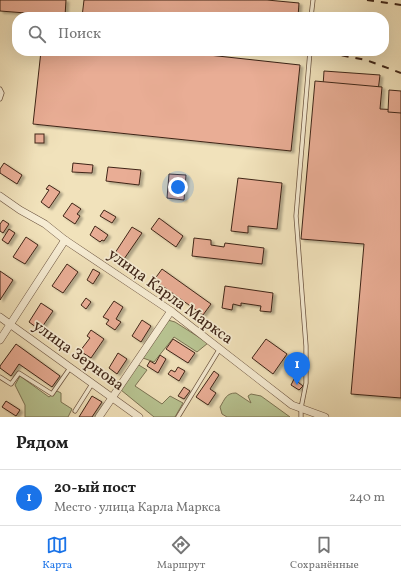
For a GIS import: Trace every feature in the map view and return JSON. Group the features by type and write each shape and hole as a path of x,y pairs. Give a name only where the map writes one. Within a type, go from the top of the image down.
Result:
{"street":[{"name":"улица Карла Маркса","path":"0,196 20,210 45,224 65,240 171,311 219,350 292,405 325,417"},
{"path":"0,340 65,240"},
{"path":"99,417 171,311"},
{"name":"улица Зернова","path":"0,317 139,417"}],"lane":[{"path":"312,12 313,0"},
{"path":"301,417 301,408 306,383 306,346 296,216 310,56"},
{"path":"0,89 2,93 0,100"},
{"path":"178,417 219,350"},
{"path":"0,376 11,384 19,372 52,394 70,368"},
{"path":"75,411 92,384"}],"green space":[{"path":"168,320 175,322 208,343 197,352 174,337 154,362 143,358"},
{"path":"137,364 147,370 135,386 162,404 170,396 183,403 175,417 154,417 121,390"},
{"path":"20,376 49,397 57,391 61,393 61,402 72,409 68,417 25,417 25,405 15,385"},
{"path":"236,393 251,403 248,396 251,394 261,396 290,417 227,417 222,414 220,407 228,395"}],"building":[{"path":"0,0 66,0 65,12 0,11"},
{"path":"84,0 267,0 299,3 298,12 83,12"},
{"path":"40,56 218,56 300,65 291,151 33,124"},
{"path":"324,71 380,75 378,91 323,86"},
{"path":"315,81 382,87 380,109 401,110 401,398 351,394 364,244 301,239"},
{"path":"389,90 401,91 401,113 388,112"},
{"path":"35,134 44,134 44,143 35,143"},
{"path":"4,163 22,175 17,184 0,173 0,169"},
{"path":"73,163 93,165 92,173 72,172"},
{"path":"108,167 141,170 139,185 106,181"},
{"path":"169,174 186,175 184,200 167,198"},
{"path":"238,178 282,183 277,229 248,226 248,233 231,231"},
{"path":"49,185 60,192 49,208 41,202 49,190 46,189"},
{"path":"72,203 81,209 77,214 80,216 75,224 63,216"},
{"path":"104,210 116,217 112,223 100,216"},
{"path":"159,218 183,236 176,247 151,229"},
{"path":"3,220 9,224 3,233 0,231 0,224"},
{"path":"95,226 108,235 104,241 102,240 100,242 90,235"},
{"path":"132,227 142,233 124,259 115,253"},
{"path":"9,229 15,233 8,244 2,240"},
{"path":"26,237 38,245 25,264 13,257"},
{"path":"194,238 211,240 211,245 224,247 225,243 264,248 262,264 192,256"},
{"path":"67,264 78,272 63,293 52,286"},
{"path":"93,269 100,273 93,284 87,280"},
{"path":"162,269 211,304 203,315 154,280"},
{"path":"0,271 13,280 0,300"},
{"path":"225,286 273,293 271,312 260,311 261,306 241,303 241,306 233,304 232,310 222,308"},
{"path":"86,298 91,302 86,309 81,305"},
{"path":"114,301 123,307 116,319 121,322 115,330 106,324 109,320 103,317"},
{"path":"41,303 53,311 40,330 29,322"},
{"path":"142,320 151,326 141,342 132,336"},
{"path":"91,330 104,339 91,358 80,351 90,338 87,336"},
{"path":"173,339 195,353 188,363 166,349"},
{"path":"266,339 287,354 273,374 252,358"},
{"path":"16,344 60,376 52,387 19,364 11,376 0,368"},
{"path":"118,353 127,359 117,374 109,368"},
{"path":"160,355 166,359 158,373 147,366 150,361 155,364"},
{"path":"178,367 185,371 179,381 168,374 171,370 175,372"},
{"path":"214,371 219,375 210,389 216,393 208,405 196,397"},
{"path":"294,379 303,386 299,390 291,385"},
{"path":"184,387 190,391 184,399 178,396"},
{"path":"92,396 102,402 92,417 79,417"},
{"path":"6,401 20,410 16,416 2,407"}],"railway":[{"path":"367,0 401,5"},
{"path":"345,56 366,60 401,73"}],"place":[{"name":"20-ый пост","path":"297,385"}]}
